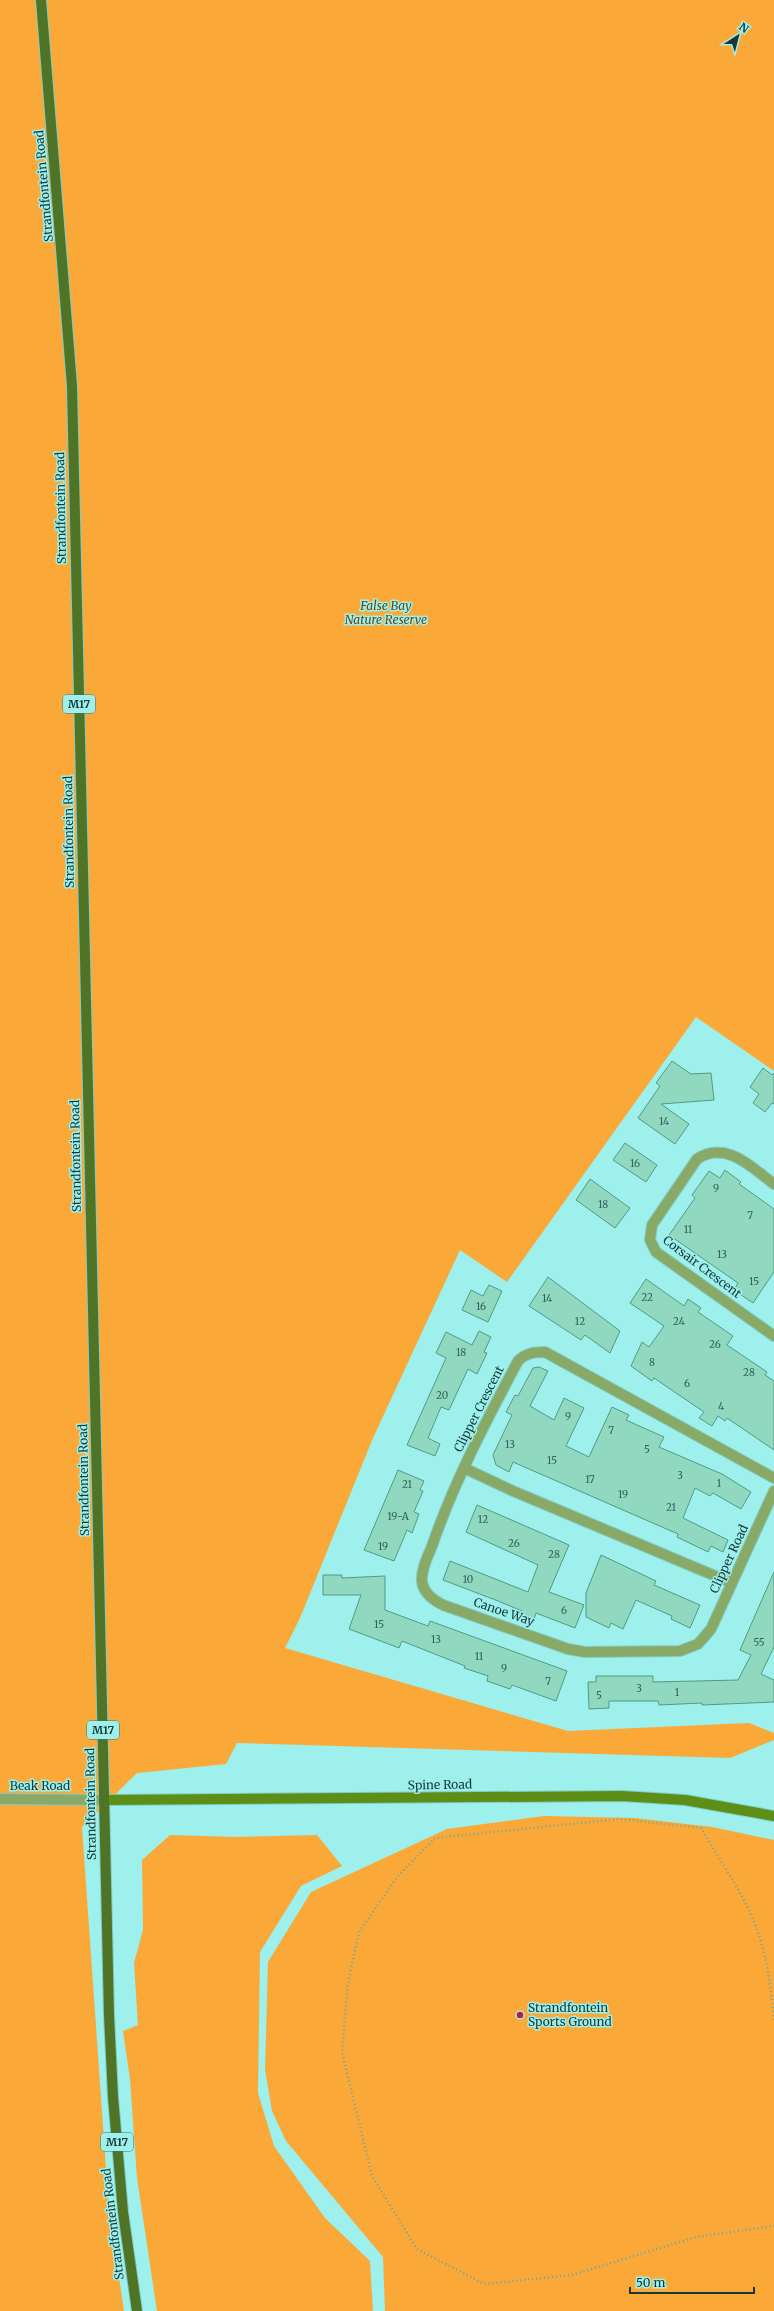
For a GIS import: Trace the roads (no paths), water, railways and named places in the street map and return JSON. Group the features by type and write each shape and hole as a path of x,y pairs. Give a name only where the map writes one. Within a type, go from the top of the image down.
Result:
{"main road":[{"name":"Strandfontein Road","path":"41,0 72,386 104,1800 113,2097 123,2212 137,2311"},
{"name":"Spine Road","path":"104,1800 622,1796 685,1800 774,1816"}],"street":[{"name":"Corsair Crescent","path":"774,1184 730,1153 720,1151 703,1155 697,1159 656,1218 650,1236 656,1252 774,1336"},
{"name":"Clipper Crescent","path":"732,1583 514,1491 464,1468 487,1419 518,1362 523,1356 534,1352 545,1352 774,1478"},
{"name":"Canoe Way","path":"464,1468 446,1506 422,1573 423,1587 434,1600 568,1649 584,1652 680,1651 698,1644 705,1637"},
{"name":"Clipper Road","path":"705,1637 732,1583 774,1491"},
{"name":"Beak Road","path":"0,1799 104,1800"}],"place":[{"name":"Strandfontein Sports Ground","path":"520,2015"}],"park label":[{"name":"False Bay Nature Reserve","path":"386,613"}]}
